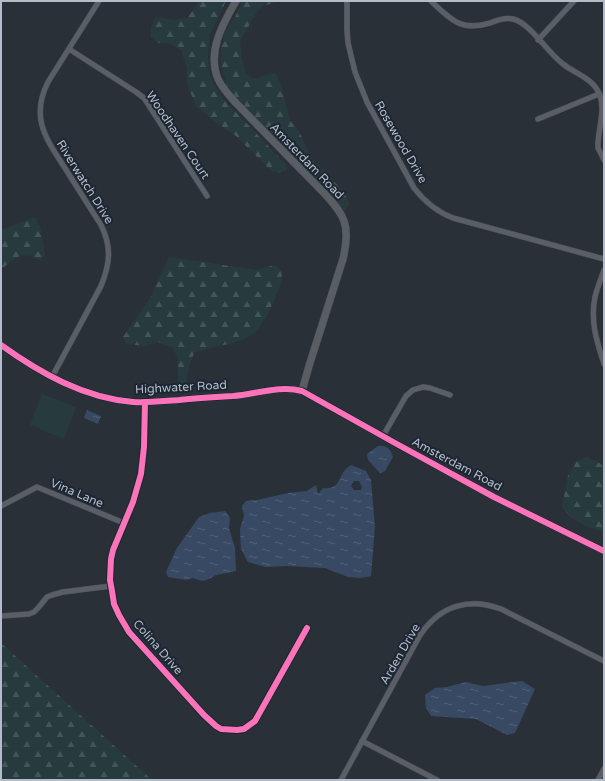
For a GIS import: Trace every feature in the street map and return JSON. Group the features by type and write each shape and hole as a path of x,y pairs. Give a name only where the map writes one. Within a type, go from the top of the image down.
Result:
{"street":[{"name":"Riverwatch Drive","path":"52,377 101,286 106,274 109,255 101,225 47,140 41,123 40,104 48,82 99,1"},
{"name":"Amsterdam Road","path":"236,1 225,19 219,33 214,56 215,68 219,81 235,102 336,205 342,215 345,225 346,244 343,259 302,390 494,497 604,551"},
{"name":"Rosewood Drive","path":"347,1 348,43 357,78 367,102 414,188 422,197 443,214 453,218 604,259"},
{"path":"431,1 459,24 476,26 503,19 515,20 524,24 556,59 593,83 602,104 598,143 604,160"},
{"path":"538,40 574,1"},
{"name":"Woodhaven Court","path":"69,49 144,98 207,196"},
{"path":"538,119 599,94"},
{"path":"604,270 595,296 594,316 596,336 604,364"},
{"name":"Highwater Road","path":"1,345 37,370 52,377 105,397 133,402 243,395 286,388 302,390"},
{"path":"383,436 406,396 413,390 423,387 450,395"},
{"name":"Colina Drive","path":"145,402 144,447 141,474 133,502 113,550 111,566 110,580 114,604 128,632 204,715 216,726 222,729 237,730 244,729 255,721 307,628"},
{"name":"Vina Lane","path":"1,506 37,487 124,524"},
{"path":"1,616 29,614 38,608 46,597 52,594 111,586"},
{"name":"Arden Drive","path":"340,780 420,635 432,620 452,608 464,604 475,604 492,606 501,609 604,661"},
{"path":"362,740 437,780"},
{"path":"598,780 604,769"}],"green space":[{"path":"197,1 226,1 210,35 208,57 209,72 214,85 224,100 287,166 286,170 278,173 269,169 236,136 196,106 187,84 187,68 181,50 169,43 158,43 151,37 151,27 156,17 175,20 187,18 197,5"},
{"path":"243,1 280,1 266,5 258,10 240,41 242,60 246,73 250,78 259,78 271,73 276,74 281,85 290,120 299,131 311,158 344,192 349,203 346,211 241,104 227,86 221,64 221,49 225,32"},
{"path":"34,217 40,226 45,255 41,260 30,256 21,255 1,269 1,228 4,229"},
{"path":"169,257 256,270 275,265 282,272 281,284 267,316 256,332 233,343 194,353 189,366 186,386 182,388 178,384 178,359 173,348 158,342 146,346 126,344 123,337 150,298"},
{"path":"42,394 76,407 64,439 30,425"},
{"path":"587,457 604,467 604,532 588,527 570,517 562,507 568,475 577,461"},
{"path":"1,643 152,780 1,780"}],"water":[{"path":"87,410 101,416 98,424 84,418"},
{"path":"378,446 388,448 393,457 385,471 380,473 368,460 367,454"},
{"path":"351,465 366,471 371,480 375,527 371,576 360,578 348,577 325,568 286,566 266,567 248,562 241,549 240,529 244,516 242,506 246,501 307,491 316,485 318,494 323,488 335,486 345,470","holes":["354,481 359,481 362,487 361,490 354,490 351,486"]},
{"path":"225,511 230,518 229,528 235,548 236,571 216,575 203,581 192,578 186,580 168,577 166,572 177,548 199,517 210,513"},
{"path":"522,681 535,689 515,733 507,735 476,719 431,716 426,708 425,695 435,688 447,687 466,682 483,686"}],"cycle path":[{"path":"1,345 31,365 63,382 80,390 115,400 150,402 233,396 277,389 294,389 302,391 494,497 604,551"},
{"path":"145,402 144,447 141,474 133,502 113,550 111,559 110,580 114,604 129,632 204,715 216,726 221,729 237,730 244,729 255,721 307,628"}]}
